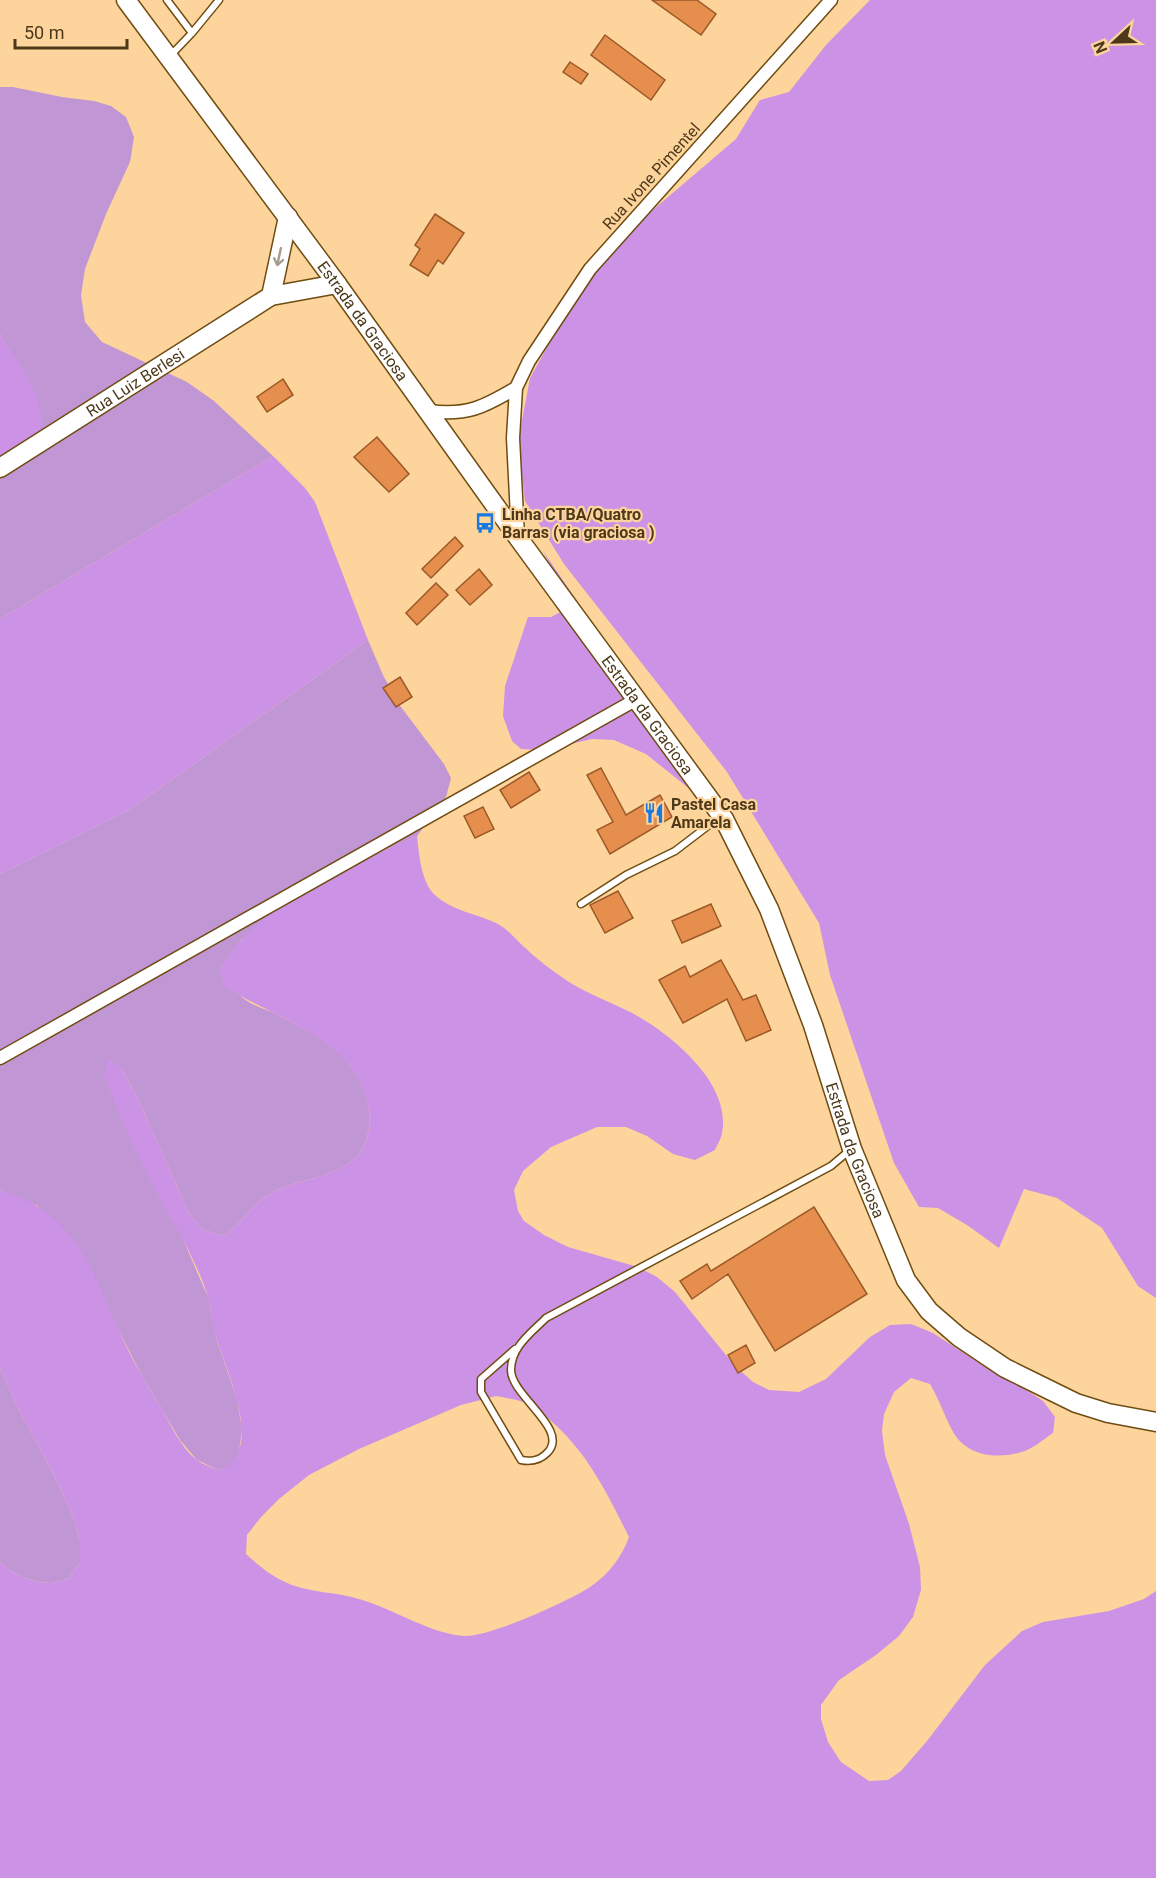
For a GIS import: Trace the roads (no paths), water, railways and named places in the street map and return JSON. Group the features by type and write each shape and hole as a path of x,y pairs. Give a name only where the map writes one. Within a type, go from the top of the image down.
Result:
{"main road":[{"name":"Estrada da Graciosa","path":"126,0 338,284 519,539 724,819 769,909 813,1025 852,1149 906,1280 929,1311 959,1337 1005,1368 1076,1403 1108,1413 1156,1422"},
{"path":"271,296 288,218"},
{"name":"Rua Luiz Berlesi","path":"0,468 271,296 338,284"}],"street":[{"name":"Rua Ivone Pimentel","path":"519,539 513,438 516,388 529,361 590,269 831,0"},
{"path":"429,411 460,413 473,410 516,388"},
{"path":"0,1058 637,699"}],"lane":[{"path":"167,0 192,33"},
{"path":"168,57 192,33 219,0"},
{"path":"580,904 626,876 675,851 713,822 724,819"},
{"path":"515,1349 511,1372 518,1390 550,1429 553,1441 548,1452 533,1462 521,1460 481,1392 481,1379 546,1318 831,1166 852,1149"}],"place":[{"name":"Linha CTBA/Quatro Barras (via graciosa )","path":"485,523"},
{"name":"Pastel Casa Amarela","path":"654,813"}]}
